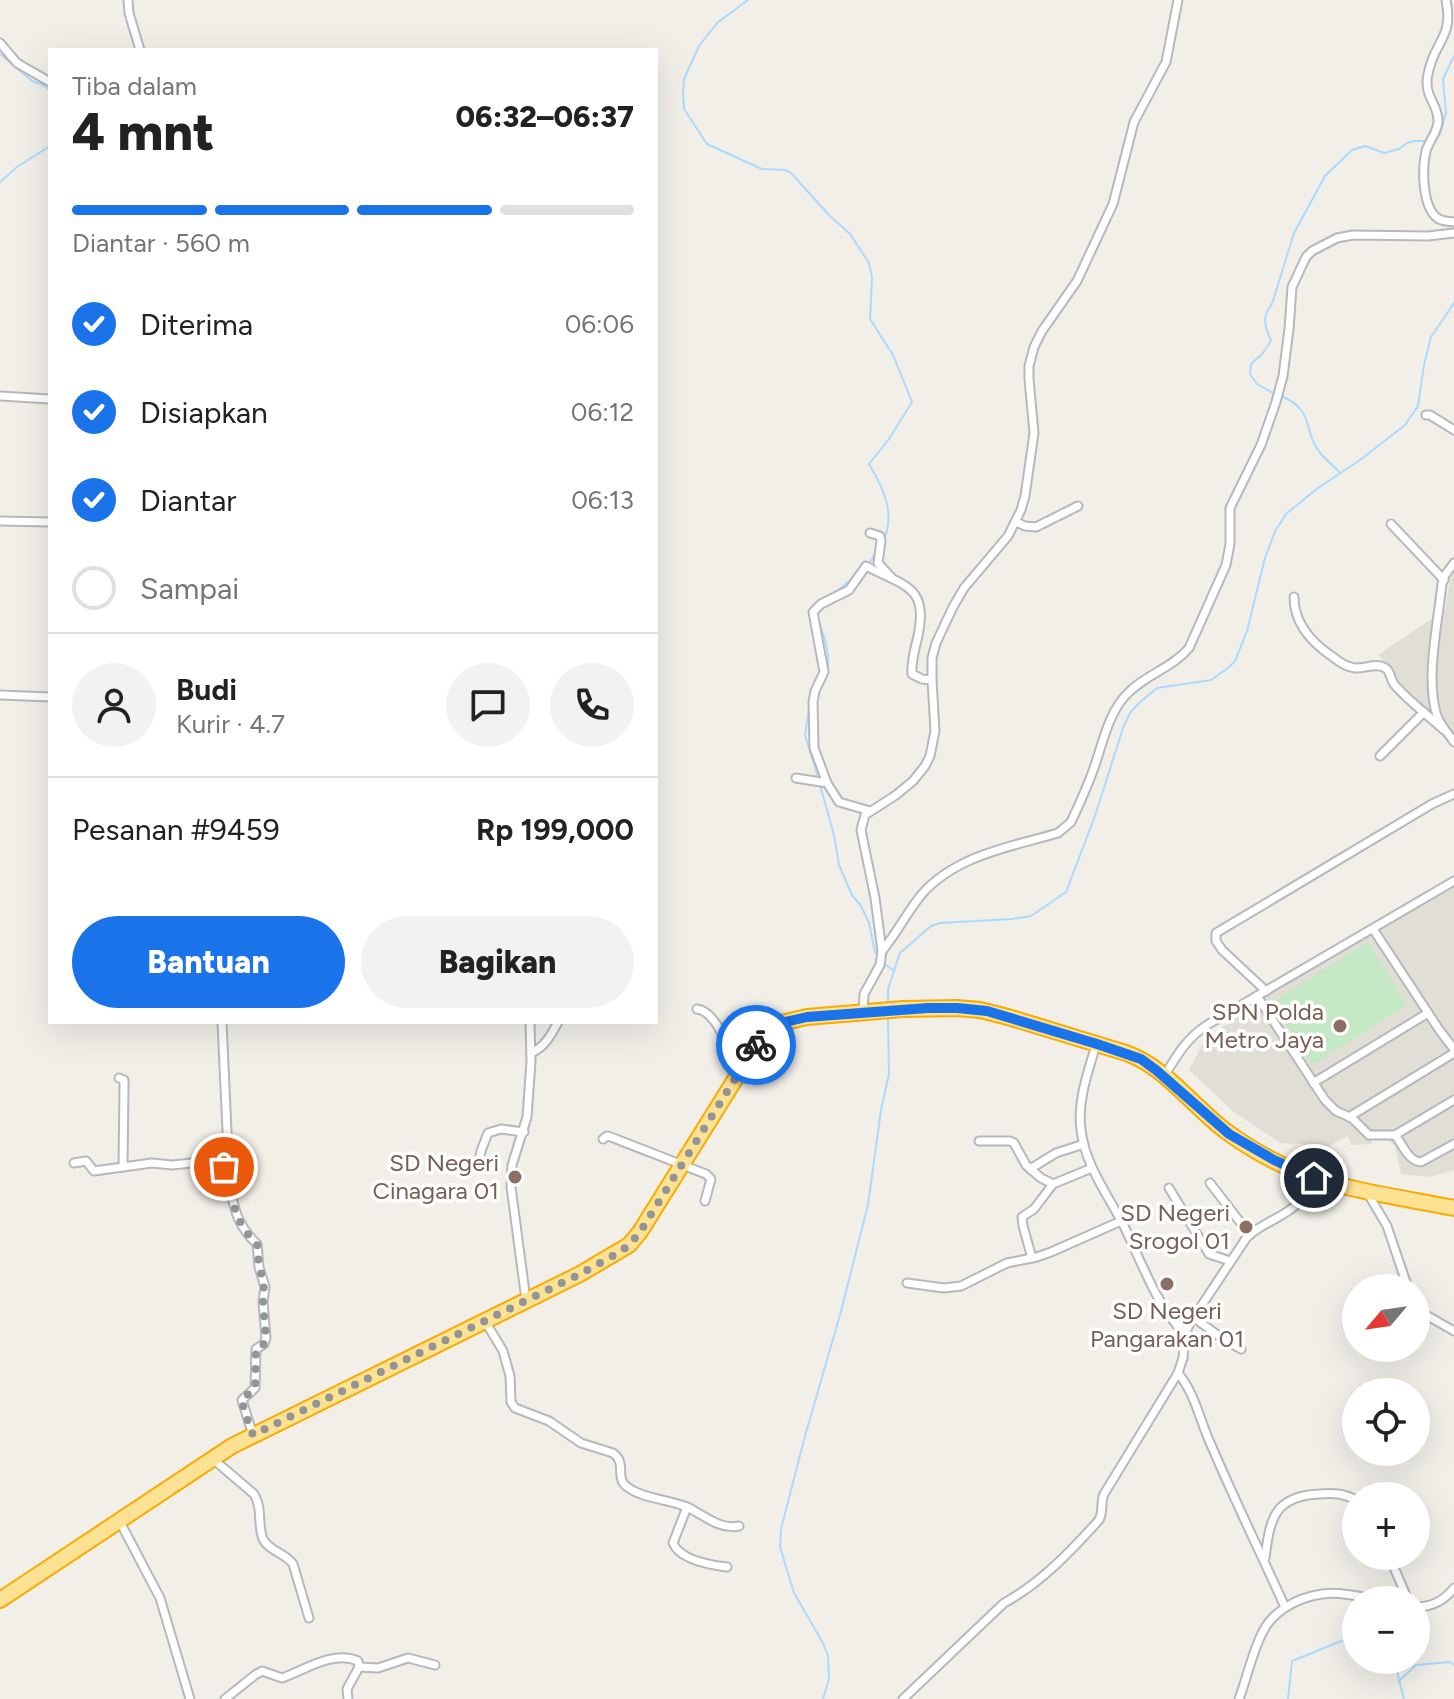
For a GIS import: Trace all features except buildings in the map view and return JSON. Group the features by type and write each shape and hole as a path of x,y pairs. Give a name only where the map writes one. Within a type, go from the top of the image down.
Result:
{"highway":[{"path":"1,1597 253,1435 527,1302 629,1245 759,1041 781,1023 807,1017 903,1009 980,1010 1141,1059 1229,1134 1274,1160 1314,1178 1454,1208"}],"street":[{"path":"128,0 139,48"},
{"path":"865,1012 864,994 880,965 882,951 862,822 870,811 913,781 930,756 935,731 932,658 936,643 953,607 978,571 1001,547 1016,522 1025,496 1034,433 1029,366 1034,347 1077,281 1113,204 1130,133 1166,62 1178,0"},
{"path":"1446,0 1452,17 1451,26 1433,58 1427,78 1426,89 1438,122 1426,154 1424,173 1426,197 1434,214 1439,220 1454,222"},
{"path":"0,43 17,63 48,81"},
{"path":"882,951 921,895 949,871 976,857 1058,833 1066,827 1090,777 1114,710 1130,690 1169,666 1189,648 1226,565 1230,544 1230,508 1261,445 1276,402 1283,376 1292,287 1306,257 1337,238 1353,235 1428,236 1454,233"},
{"path":"0,396 48,399"},
{"path":"1426,415 1454,430"},
{"path":"1016,522 1036,527 1078,506"},
{"path":"0,521 48,522"},
{"path":"1391,524 1444,580"},
{"path":"870,533 880,536 878,563 918,597 920,627 911,671 914,676 932,680"},
{"path":"1444,730 1435,707 1432,672 1444,580 1454,563"},
{"path":"823,783 814,748 813,702 824,672 813,612 821,604 849,590 866,566 893,578"},
{"path":"1294,597 1300,621 1312,642 1343,665 1355,668 1385,667 1394,684 1454,742"},
{"path":"0,695 48,697"},
{"path":"1380,756 1424,712"},
{"path":"796,778 823,783 831,787 842,804 870,811"},
{"path":"1266,991 1222,950 1216,941 1216,933 1432,804 1454,794"},
{"path":"1164,1077 1182,1047 1197,1032 1454,881"},
{"path":"1349,1117 1454,1051 1373,929"},
{"path":"1257,996 1329,1105 1369,1135 1395,1135 1454,1100"},
{"path":"697,1009 706,1012 717,1026 738,1075"},
{"path":"1313,1083 1428,1013"},
{"path":"222,1024 230,1194 235,1213 246,1234 257,1244 264,1282 266,1338 264,1344 256,1349 255,1388 242,1400 253,1435"},
{"path":"527,1302 511,1187 512,1165 524,1132 528,1106 530,1024"},
{"path":"531,1053 543,1046 557,1024"},
{"path":"1097,1044 1087,1075 1081,1110 1084,1144 1092,1168 1168,1314 1185,1334"},
{"path":"119,1078 124,1080 123,1167"},
{"path":"479,1163 488,1133 501,1129 524,1132"},
{"path":"1395,1135 1412,1160 1417,1162 1454,1144"},
{"path":"603,1139 611,1137 706,1174 710,1182 705,1201"},
{"path":"979,1141 1014,1143 1030,1169 1053,1184"},
{"path":"1030,1169 1056,1153 1084,1144"},
{"path":"74,1163 86,1161 94,1171 152,1163 172,1165 218,1161 222,1162 230,1181"},
{"path":"1032,1258 1021,1218 1034,1209 1053,1184 1092,1168"},
{"path":"903,1699 1004,1603 1020,1595 1067,1555 1099,1520 1104,1494 1178,1373 1185,1334 1193,1317 1250,1235 1295,1206 1314,1178"},
{"path":"1210,1183 1250,1235"},
{"path":"1169,1188 1209,1254 1230,1261"},
{"path":"1366,1191 1387,1226 1403,1274"},
{"path":"907,1283 953,1288 967,1284 1007,1263 1032,1258 1121,1221"},
{"path":"1193,1317 1241,1349"},
{"path":"1430,1317 1454,1331"},
{"path":"485,1321 503,1351 510,1376 511,1402 515,1408 549,1421 581,1443 613,1453 620,1459 621,1478 627,1487 687,1507 721,1526 739,1526"},
{"path":"1178,1373 1188,1385 1209,1441 1285,1607"},
{"path":"213,1459 254,1494 258,1501 264,1541 293,1564 309,1618"},
{"path":"1264,1560 1269,1527 1280,1507 1302,1495 1342,1493"},
{"path":"687,1507 673,1543 674,1548 702,1562 727,1567"},
{"path":"120,1522 160,1598 190,1699"},
{"path":"1430,1606 1448,1596 1454,1588"},
{"path":"1239,1699 1264,1629 1272,1618 1301,1599 1324,1592 1342,1593"},
{"path":"359,1667 378,1668 408,1658 435,1665"},
{"path":"225,1699 262,1671 282,1678 313,1664 344,1659 356,1660 359,1667"},
{"path":"348,1699 349,1685 359,1667"}],"shaded area":[{"path":"1454,573 1454,733 1443,721 1418,705 1378,655 1445,610 1450,579"},
{"name":"SPN Polda Metro Jaya","path":"1454,887 1454,1170 1429,1177 1401,1174 1395,1146 1388,1140 1351,1145 1348,1136 1313,1151 1302,1144 1280,1143 1234,1112 1189,1070 1203,1043 1247,1008"}],"green space":[{"path":"1368,942 1407,1005 1312,1065 1272,1002"}],"waterway":[{"path":"748,0 717,23 699,46 684,79 684,109 707,144 762,169 791,173 850,234 869,263 872,277 870,319 893,355 912,402 869,464 888,512 883,542"},
{"path":"0,54 32,81 48,89"},
{"path":"1435,141 1446,113 1443,79 1454,56"},
{"path":"1275,394 1257,384 1250,374 1251,364 1271,341 1266,313 1272,304 1294,233 1325,176 1352,150 1365,146 1384,153 1414,141 1429,141"},
{"path":"0,182 48,147"},
{"path":"888,1005 888,989 900,953 931,926 1031,916 1066,892 1130,713 1157,688 1211,680 1235,661 1247,631 1275,531 1287,513 1405,425 1418,406 1431,337 1454,303"},
{"path":"1281,396 1299,408 1315,446 1340,473"},
{"path":"868,565 875,554"},
{"path":"831,596 854,577"},
{"path":"818,621 827,646 827,672"},
{"path":"811,698 805,735 834,835 839,865 869,923 878,956"},
{"path":"882,962 893,970"},
{"path":"823,1699 829,1679 828,1656 794,1593 780,1547 781,1529 868,1205 889,1074 888,1015"},
{"path":"1288,1699 1292,1661 1342,1641"},
{"path":"1399,1681 1416,1665 1450,1662 1454,1665"},
{"path":"1398,1674 1404,1699"}],"way so far":[{"path":"224,1167 230,1181 235,1213 246,1234 257,1244 265,1287 266,1338 264,1344 256,1349 254,1391 242,1400 253,1435 527,1302 620,1252 640,1232 756,1045"}],"place":[{"name":"SPN Polda Metro Jaya","path":"1340,1026"},
{"name":"SD Negeri Cinagara 01","path":"515,1177"},
{"name":"SD Negeri Srogol 01","path":"1246,1227"},
{"name":"SD Negeri Pangarakan 01","path":"1167,1284"}],"route":[{"path":"756,1045 768,1031 781,1023 807,1017 928,1008 987,1011 1141,1059 1229,1134 1274,1160 1314,1178"}]}
